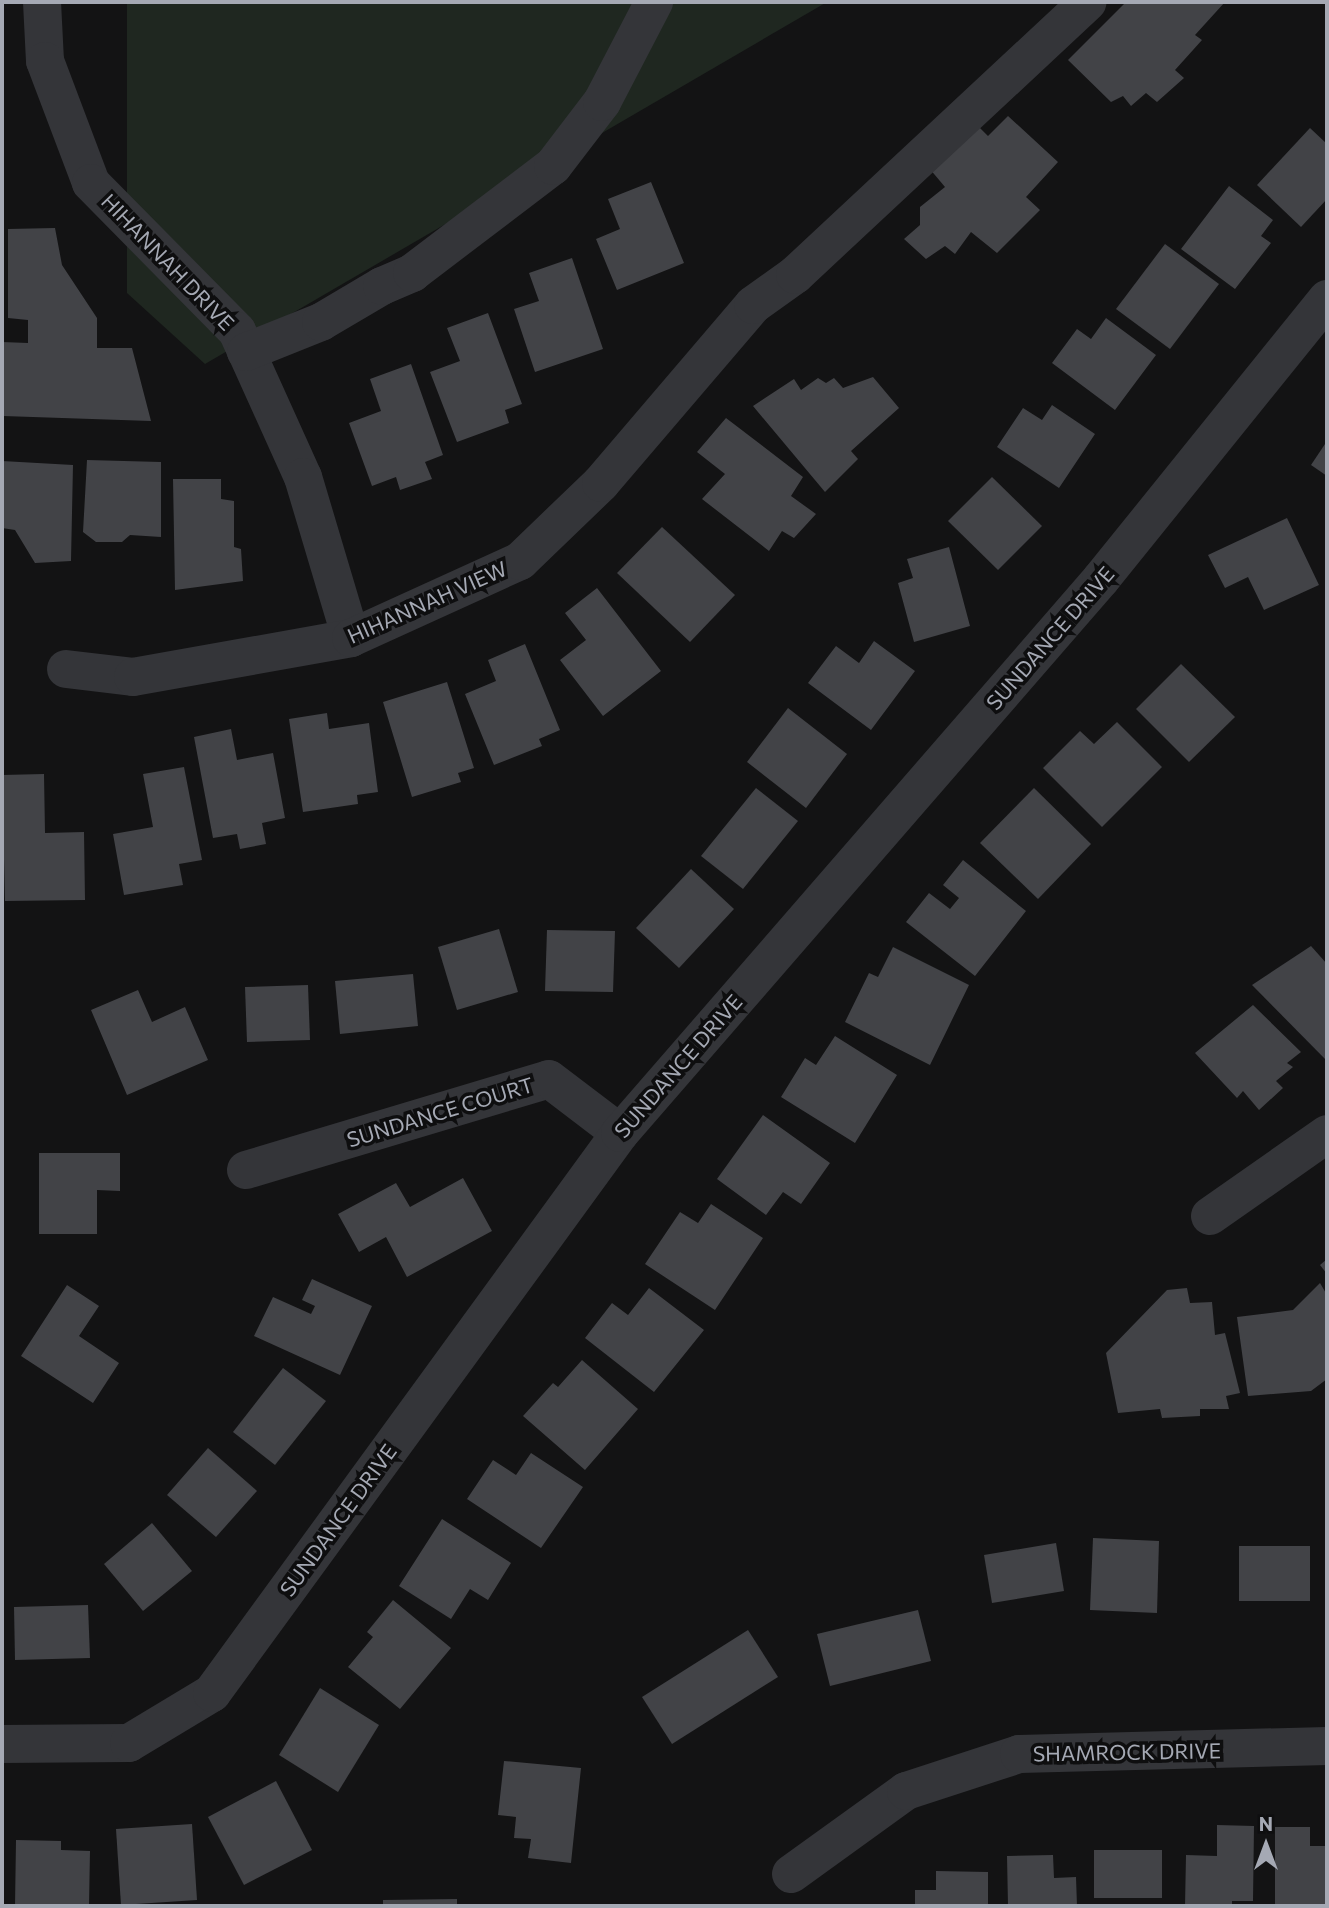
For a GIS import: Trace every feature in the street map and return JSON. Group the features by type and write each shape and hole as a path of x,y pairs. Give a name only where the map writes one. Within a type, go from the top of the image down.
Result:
{"street":[{"name":"HIHANNAH DRIVE","path":"43,2 45,61 91,183 237,331 303,477 351,638"},
{"path":"246,352 321,321 382,286 412,273 553,166 602,102 654,2"},
{"name":"HIHANNAH VIEW","path":"65,669 133,677 351,638 520,561 601,483 753,305 795,275 1088,2"},
{"name":"SUNDANCE DRIVE","path":"2,1744 129,1743 212,1693 620,1133 1101,579 1327,299"},
{"name":"SUNDANCE COURT","path":"246,1170 549,1079 620,1133"},
{"path":"1210,1216 1327,1134"},
{"name":"SHAMROCK DRIVE","path":"791,1874 906,1791 1019,1754 1327,1746"}],"shaded area":[{"path":"127,2 827,2 205,364 127,293"}],"building":[{"path":"1126,2 1225,2 1195,35 1202,40 1175,70 1184,78 1157,102 1146,93 1131,106 1123,96 1111,102 1068,60"},
{"path":"1008,116 1058,162 1026,197 1040,210 997,253 971,232 955,254 945,246 926,259 904,239 920,225 920,207 945,187 929,168 973,121 988,136"},
{"path":"1310,128 1327,144 1327,199 1301,227 1257,185"},
{"path":"651,182 684,263 617,290 596,239 620,229 608,199"},
{"path":"1229,186 1273,220 1261,236 1271,243 1235,289 1181,249"},
{"path":"55,228 62,265 97,318 97,348 132,348 151,421 3,416 2,342 28,343 28,320 8,318 8,229"},
{"path":"1165,244 1219,284 1170,349 1116,309"},
{"path":"572,258 603,349 535,372 514,309 539,301 529,273"},
{"path":"488,313 522,404 505,410 509,423 457,442 430,372 460,361 447,328"},
{"path":"1106,318 1156,355 1115,410 1052,363 1077,329 1091,339"},
{"path":"411,364 443,455 425,462 432,479 400,490 396,477 372,486 349,423 381,411 370,379"},
{"path":"873,377 899,408 851,451 858,459 825,492 753,406 794,379 801,390 818,378 826,383 834,378 843,388"},
{"path":"1052,405 1095,434 1059,488 997,447 1023,408 1042,420"},
{"path":"726,418 803,477 791,496 816,514 794,538 782,531 769,551 702,499 725,474 697,452"},
{"path":"1327,441 1327,476 1311,465"},
{"path":"87,460 161,462 161,537 130,535 122,542 96,542 83,532"},
{"path":"2,461 73,465 71,561 35,563 15,530 2,528"},
{"path":"992,477 1042,526 998,570 948,521"},
{"path":"173,479 221,479 221,499 234,501 234,547 241,549 243,581 175,590"},
{"path":"1287,518 1319,585 1264,610 1248,577 1225,588 1208,555"},
{"path":"662,527 735,595 690,642 617,573"},
{"path":"949,547 970,626 914,642 898,583 913,578 907,559"},
{"path":"597,588 661,671 603,716 560,660 586,640 565,613"},
{"path":"874,641 915,671 871,730 808,683 836,646 859,663"},
{"path":"525,644 560,730 539,739 542,746 494,765 465,694 496,681 488,660"},
{"path":"1181,664 1235,717 1189,762 1136,709"},
{"path":"447,682 474,768 458,773 461,782 412,797 383,702"},
{"path":"788,708 847,754 806,808 747,762"},
{"path":"327,713 329,729 369,723 378,792 357,795 358,804 303,812 289,719"},
{"path":"1117,722 1162,767 1102,827 1043,768 1080,731 1094,744"},
{"path":"231,729 237,760 273,753 285,818 262,823 266,844 240,849 237,834 213,838 194,737"},
{"path":"184,767 202,860 179,864 183,885 124,895 113,834 153,827 143,774"},
{"path":"44,774 45,833 84,832 85,900 5,901 2,775"},
{"path":"756,788 798,821 743,889 701,856"},
{"path":"1034,788 1091,844 1038,899 980,843"},
{"path":"963,860 1026,911 975,976 906,922 929,893 950,909 959,898 943,885"},
{"path":"691,869 734,909 679,968 636,928"},
{"path":"499,929 518,992 457,1010 438,947"},
{"path":"547,930 615,931 613,992 545,991"},
{"path":"1311,946 1327,964 1327,1061 1252,985"},
{"path":"893,947 969,985 930,1065 845,1022 869,973 878,977"},
{"path":"413,974 418,1026 340,1034 335,981"},
{"path":"308,985 310,1040 247,1042 245,987"},
{"path":"138,990 152,1022 185,1007 208,1060 127,1095 91,1010"},
{"path":"1253,1005 1301,1052 1287,1063 1293,1067 1276,1081 1283,1088 1259,1110 1243,1091 1237,1098 1195,1053"},
{"path":"835,1036 897,1075 855,1143 781,1097 805,1058 816,1065"},
{"path":"763,1115 830,1163 801,1204 783,1192 766,1215 717,1179"},
{"path":"39,1153 120,1153 120,1191 97,1190 97,1234 39,1234"},
{"path":"463,1178 492,1231 407,1277 386,1237 359,1252 338,1214 396,1183 410,1207"},
{"path":"711,1204 763,1238 715,1310 645,1264 680,1212 698,1223"},
{"path":"1327,1259 1327,1274 1320,1265"},
{"path":"312,1279 372,1306 340,1375 254,1336 273,1297 311,1314 315,1306 302,1300"},
{"path":"1320,1283 1327,1295 1327,1379 1311,1391 1248,1396 1237,1317 1293,1310"},
{"path":"67,1285 99,1306 79,1336 119,1363 93,1403 21,1356"},
{"path":"649,1288 704,1330 654,1392 585,1338 612,1303 628,1315"},
{"path":"1187,1288 1190,1303 1212,1302 1215,1335 1225,1333 1240,1393 1226,1396 1229,1409 1200,1409 1200,1416 1162,1418 1160,1409 1118,1413 1106,1353 1167,1290"},
{"path":"582,1360 638,1409 585,1470 523,1416 553,1383 558,1387"},
{"path":"283,1368 326,1401 275,1465 233,1432"},
{"path":"208,1448 257,1491 216,1537 167,1495"},
{"path":"531,1453 583,1487 541,1548 467,1499 493,1460 516,1475"},
{"path":"442,1519 511,1563 488,1600 470,1589 451,1619 399,1586"},
{"path":"152,1523 192,1571 143,1611 104,1564"},
{"path":"1093,1538 1159,1541 1157,1613 1090,1610"},
{"path":"1056,1543 1064,1591 992,1603 984,1555"},
{"path":"1239,1546 1310,1546 1310,1601 1239,1601"},
{"path":"393,1600 451,1648 400,1709 348,1667 373,1637 367,1632"},
{"path":"88,1605 90,1658 15,1660 14,1607"},
{"path":"918,1610 931,1661 830,1686 817,1634"},
{"path":"748,1630 778,1677 672,1744 642,1697"},
{"path":"320,1688 379,1725 338,1792 279,1755"},
{"path":"504,1761 581,1768 571,1863 528,1858 531,1839 514,1838 516,1817 498,1815"},
{"path":"276,1781 312,1850 244,1885 208,1817"},
{"path":"192,1824 197,1900 121,1905 116,1829"},
{"path":"1217,1825 1254,1826 1253,1901 1232,1901 1232,1906 1185,1906 1186,1855 1217,1856"},
{"path":"1275,1827 1310,1827 1310,1846 1327,1846 1327,1906 1275,1906"},
{"path":"16,1840 61,1841 61,1850 90,1851 89,1906 15,1906"},
{"path":"1094,1850 1162,1850 1162,1898 1094,1898"},
{"path":"1053,1855 1054,1878 1076,1877 1077,1906 1008,1906 1007,1856"},
{"path":"936,1871 988,1872 988,1906 915,1906 915,1890 936,1890"},
{"path":"457,1899 457,1906 383,1906 383,1900"}]}
